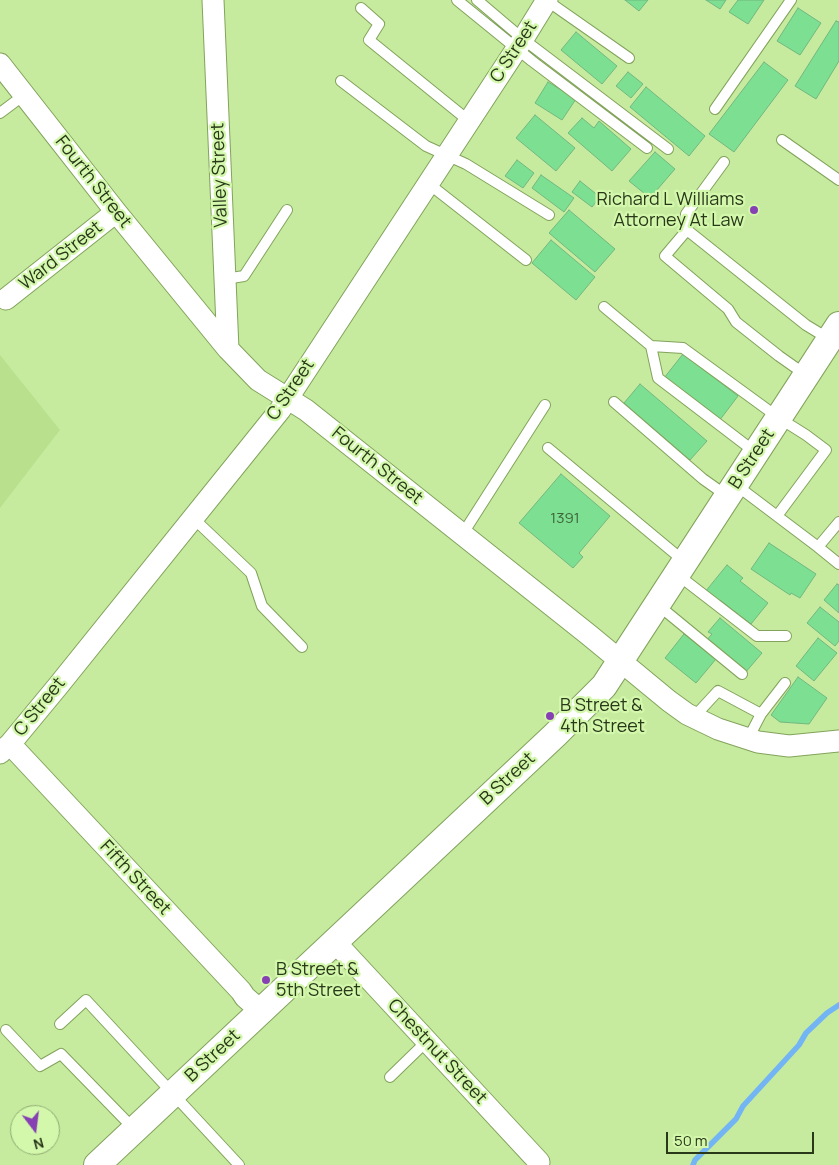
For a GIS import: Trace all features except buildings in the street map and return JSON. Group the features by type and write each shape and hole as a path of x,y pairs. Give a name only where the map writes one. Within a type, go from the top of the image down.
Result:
{"street":[{"name":"Valley Street","path":"213,0 228,349"},
{"name":"C Street","path":"5,749 288,398 547,0"},
{"name":"Fourth Street","path":"0,64 116,212 228,349 258,380 288,398 314,417 589,635 669,701 694,717 718,729 748,739 777,745 789,746 839,741"},
{"name":"Ward Street","path":"6,299 116,212"},
{"name":"B Street","path":"97,1165 578,713 604,686 834,332"},
{"name":"Fifth Street","path":"5,749 241,990 245,997 261,1011"},
{"name":"Chestnut Street","path":"334,942 539,1162"}],"lane":[{"path":"456,0 668,149"},
{"path":"477,0 520,44 647,148"},
{"path":"547,0 629,58"},
{"path":"715,110 791,0"},
{"path":"361,8 379,24 369,40 469,121"},
{"path":"341,80 426,146 466,164 549,215"},
{"path":"0,113 24,95"},
{"path":"782,140 839,180"},
{"path":"724,162 686,214 687,230 665,256 728,309 736,322 806,376"},
{"path":"429,184 526,260"},
{"path":"225,279 244,276 287,210"},
{"path":"687,230 806,325 834,332"},
{"path":"604,307 651,346 684,348 826,450 777,516"},
{"path":"651,346 658,378 756,453"},
{"path":"614,402 703,479 732,491 777,516 839,564"},
{"path":"462,534 545,405"},
{"path":"548,448 757,636 786,636"},
{"path":"192,517 252,573 262,606 302,647"},
{"path":"818,547 839,522"},
{"path":"658,605 742,674"},
{"path":"748,739 761,714 786,682"},
{"path":"694,717 718,691 761,714"},
{"path":"60,1024 86,1000 239,1165"},
{"path":"6,1030 40,1066 60,1054 134,1130"},
{"path":"390,1077 427,1041"}],"shaded area":[{"path":"0,355 60,430 0,508"}],"waterway":[{"path":"693,1165 695,1160 736,1119 743,1106 799,1045 806,1033 827,1013 839,1005"}],"place":[{"name":"Richard L Williams Attorney At Law","path":"754,210"},
{"name":"B Street & 4th Street","path":"550,716"},
{"name":"B Street & 5th Street","path":"266,980"}]}
